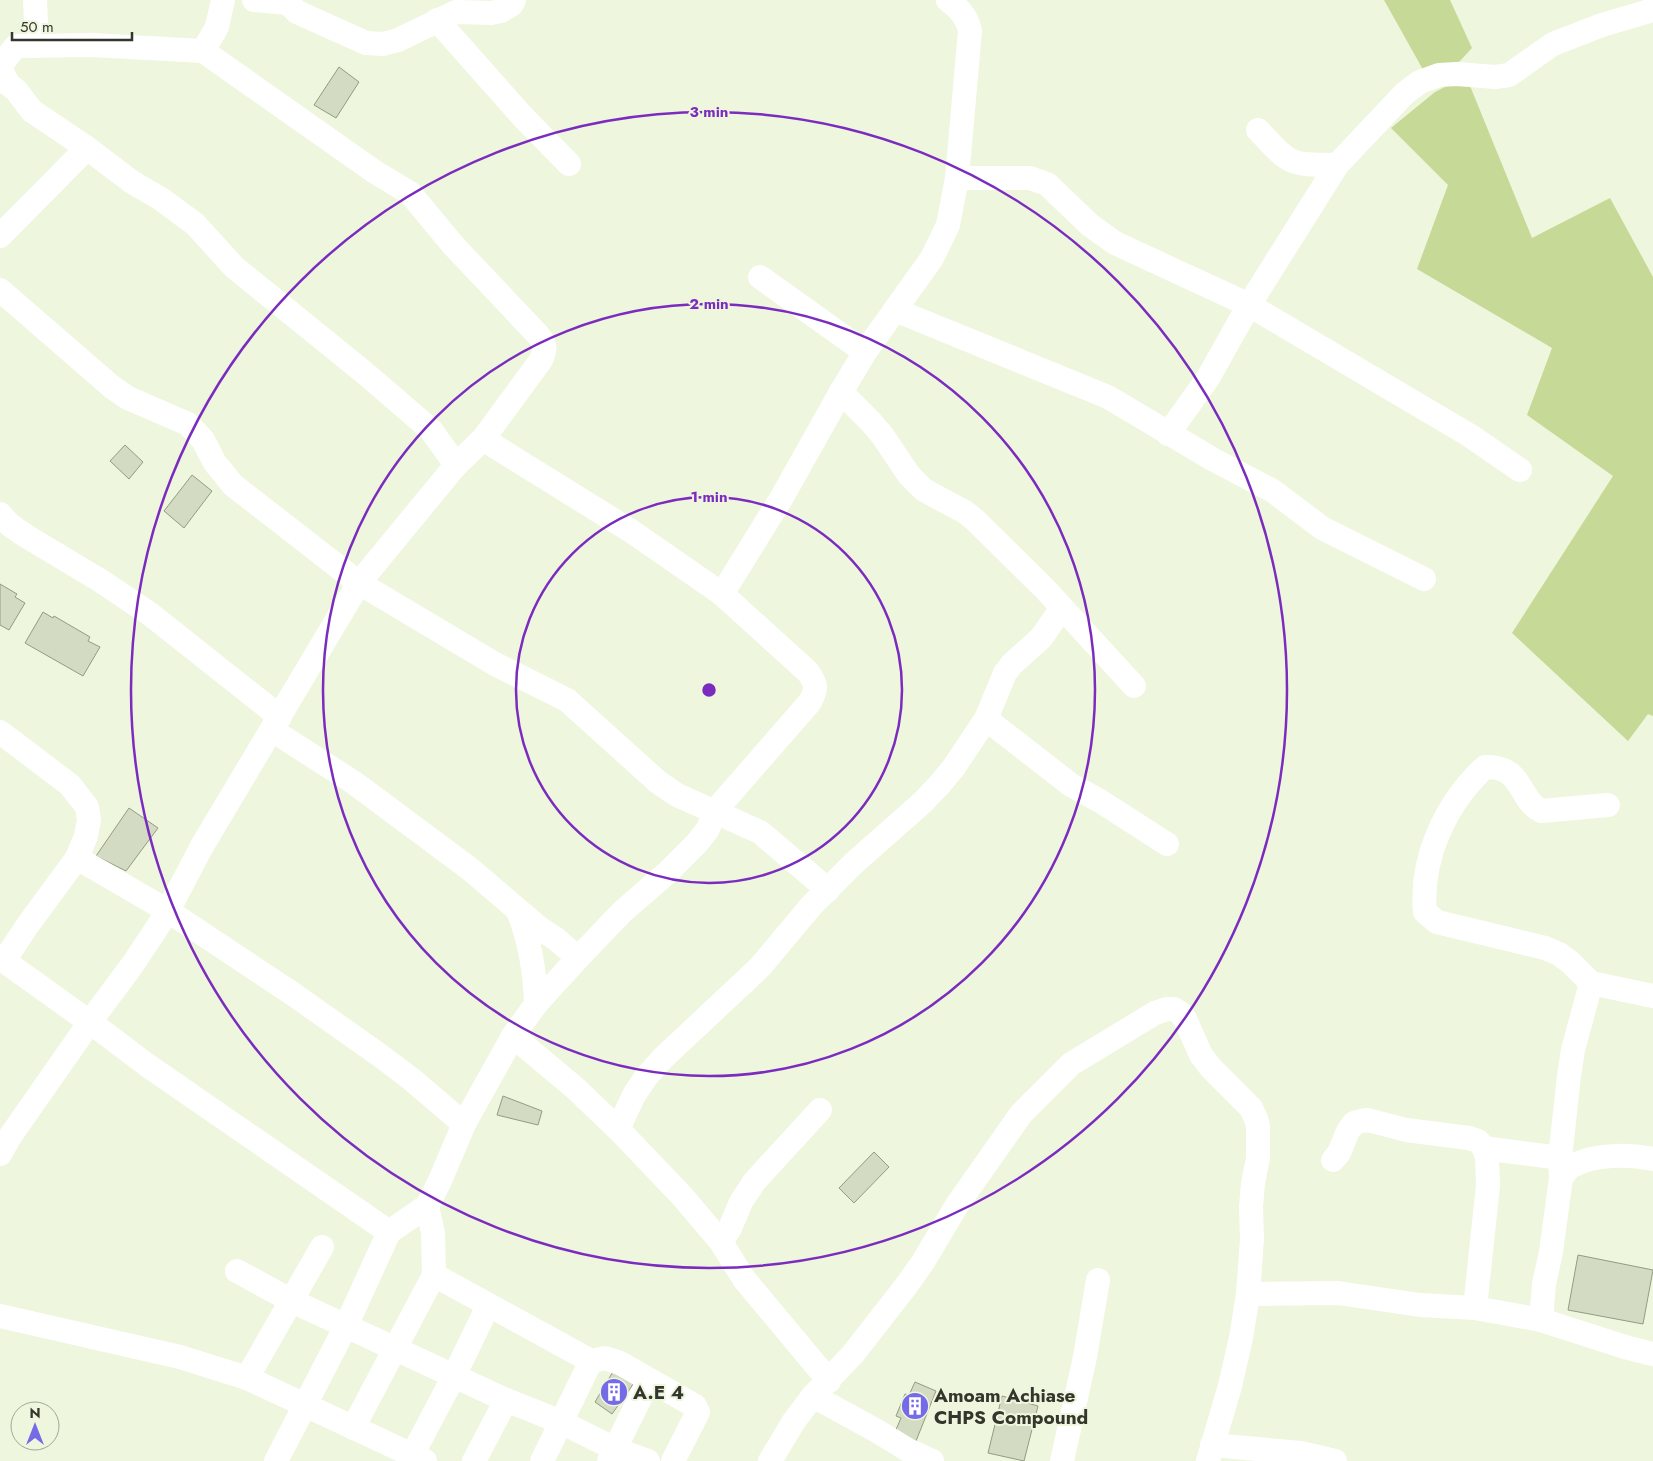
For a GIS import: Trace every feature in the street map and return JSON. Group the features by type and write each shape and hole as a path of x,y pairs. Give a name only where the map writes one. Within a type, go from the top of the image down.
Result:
{"street":[{"path":"35,0 37,46"},
{"path":"203,50 217,27 223,0"},
{"path":"254,0 288,3 297,12 366,43 383,44 398,40 456,12 491,13 501,11 511,5 514,0"},
{"path":"722,594 782,497 841,392 866,352 932,258 948,225 957,178 970,31 968,22 958,4"},
{"path":"1168,434 1208,378 1249,305 1337,165 1405,93 1420,82 1438,75 1457,74 1495,77 1509,75 1553,44 1639,9"},
{"path":"437,20 522,116 569,164"},
{"path":"0,1154 9,1138 133,964 168,911 202,846 359,583 456,465 483,439 541,360 546,345 453,244 410,193 376,172 203,50 93,45 16,46 0,67 8,84 16,90 32,111 195,224 234,267 366,374 431,430 456,465"},
{"path":"1258,130 1286,157 1292,160 1300,163 1337,165"},
{"path":"0,236 88,148"},
{"path":"957,178 1030,178 1047,184 1090,225 1115,243 1249,305 1469,435 1520,470"},
{"path":"760,277 866,352"},
{"path":"0,290 112,387 128,398 188,424 203,440 215,463 233,485 359,583 495,664 567,700 658,782 677,795 760,832 828,890"},
{"path":"895,310 1108,397 1214,460 1273,490 1322,528 1424,579"},
{"path":"841,392 882,435 909,475 924,490 976,520 1062,608 1134,686"},
{"path":"276,1461 346,1326 389,1232 427,1206 464,1124 514,1036 536,1004 622,912 667,873 697,843 708,829 715,811 810,702 815,693 815,682 808,672 722,594 631,531 483,439"},
{"path":"0,514 10,525 26,536 150,614 276,723 470,869 538,927 556,939 578,958"},
{"path":"618,1129 634,1095 646,1077 663,1058 760,967 811,906 854,863 923,802 940,784 954,767 986,719 1005,673 1012,664 1041,638 1062,608"},
{"path":"986,719 1071,785 1167,844"},
{"path":"0,732 70,784 88,807 89,820 86,836 77,858 2,960 155,1071 389,1232"},
{"path":"1608,805 1541,811 1535,808 1512,776 1498,767 1485,768 1456,799 1431,851 1424,898 1425,912 1438,922 1545,948 1559,954 1570,962 1591,983 1653,996"},
{"path":"77,858 168,911 293,994 410,1078 464,1124"},
{"path":"517,908 527,934 531,952 536,1004"},
{"path":"1541,1320 1544,1284 1551,1252 1561,1168 1569,1076 1573,1050 1591,983"},
{"path":"770,1461 794,1421 854,1354 906,1286 923,1262 957,1204 1021,1114 1071,1064 1155,1013 1167,1009 1174,1010 1185,1019 1201,1055 1211,1068 1251,1108 1256,1119 1258,1158 1251,1207 1252,1239 1248,1294 1241,1338 1230,1386 1210,1453 1301,1453 1335,1461"},
{"path":"514,1036 618,1129 682,1196 721,1242 744,1279 821,1389 877,1431 908,1450 932,1461"},
{"path":"721,1242 730,1228 741,1202 754,1182 820,1110"},
{"path":"1333,1160 1339,1153 1348,1131 1354,1123 1368,1120 1406,1130 1469,1138 1478,1141 1484,1148 1487,1158 1488,1185 1475,1308"},
{"path":"1484,1148 1561,1168 1600,1158 1638,1156 1653,1159"},
{"path":"353,1428 434,1276 433,1233 427,1206"},
{"path":"246,1378 322,1248"},
{"path":"237,1271 346,1326 506,1400 561,1422 612,1455 648,1461"},
{"path":"434,1276 591,1361 605,1358 620,1363 697,1408 698,1412 673,1461"},
{"path":"1062,1461 1085,1357 1098,1280"},
{"path":"1248,1294 1338,1292 1420,1305 1475,1308 1541,1320 1653,1354"},
{"path":"0,1316 180,1357 246,1378 306,1405 415,1459 488,1306"},
{"path":"542,1461 591,1361"},
{"path":"612,1455 649,1380"},
{"path":"474,1461 506,1400"}],"green space":[{"path":"1384,0 1450,0 1472,48 1460,61 1426,75"},
{"path":"1466,76 1532,238 1610,198 1653,277 1653,716 1648,714 1628,741 1512,633 1613,476 1527,415 1552,348 1417,269 1448,185 1391,128 1435,92"}],"building":[{"path":"339,67 359,82 336,118 314,105"},
{"path":"125,445 143,462 129,479 110,461"},
{"path":"192,475 212,491 184,528 164,511"},
{"path":"0,584 17,594 15,597 25,603 9,630 0,625"},
{"path":"43,612 53,618 54,616 90,637 88,641 100,647 83,676 25,643"},
{"path":"129,808 158,828 126,871 96,856"},
{"path":"503,1096 542,1111 538,1125 497,1115"},
{"path":"874,1152 889,1167 854,1203 839,1188"},
{"path":"1578,1255 1653,1270 1643,1324 1568,1310"},
{"name":"A.E 4","path":"614,1370 634,1383 612,1414 595,1402"},
{"name":"Amoam Achiase CHPS Compound","path":"915,1382 936,1391 916,1441 895,1432 901,1418 896,1416 905,1394 909,1395"},
{"path":"1002,1396 1038,1406 1024,1461 988,1453"}],"place":[{"name":"A.E 4","path":"614,1392"},
{"name":"Amoam Achiase CHPS Compound","path":"915,1406"}]}
